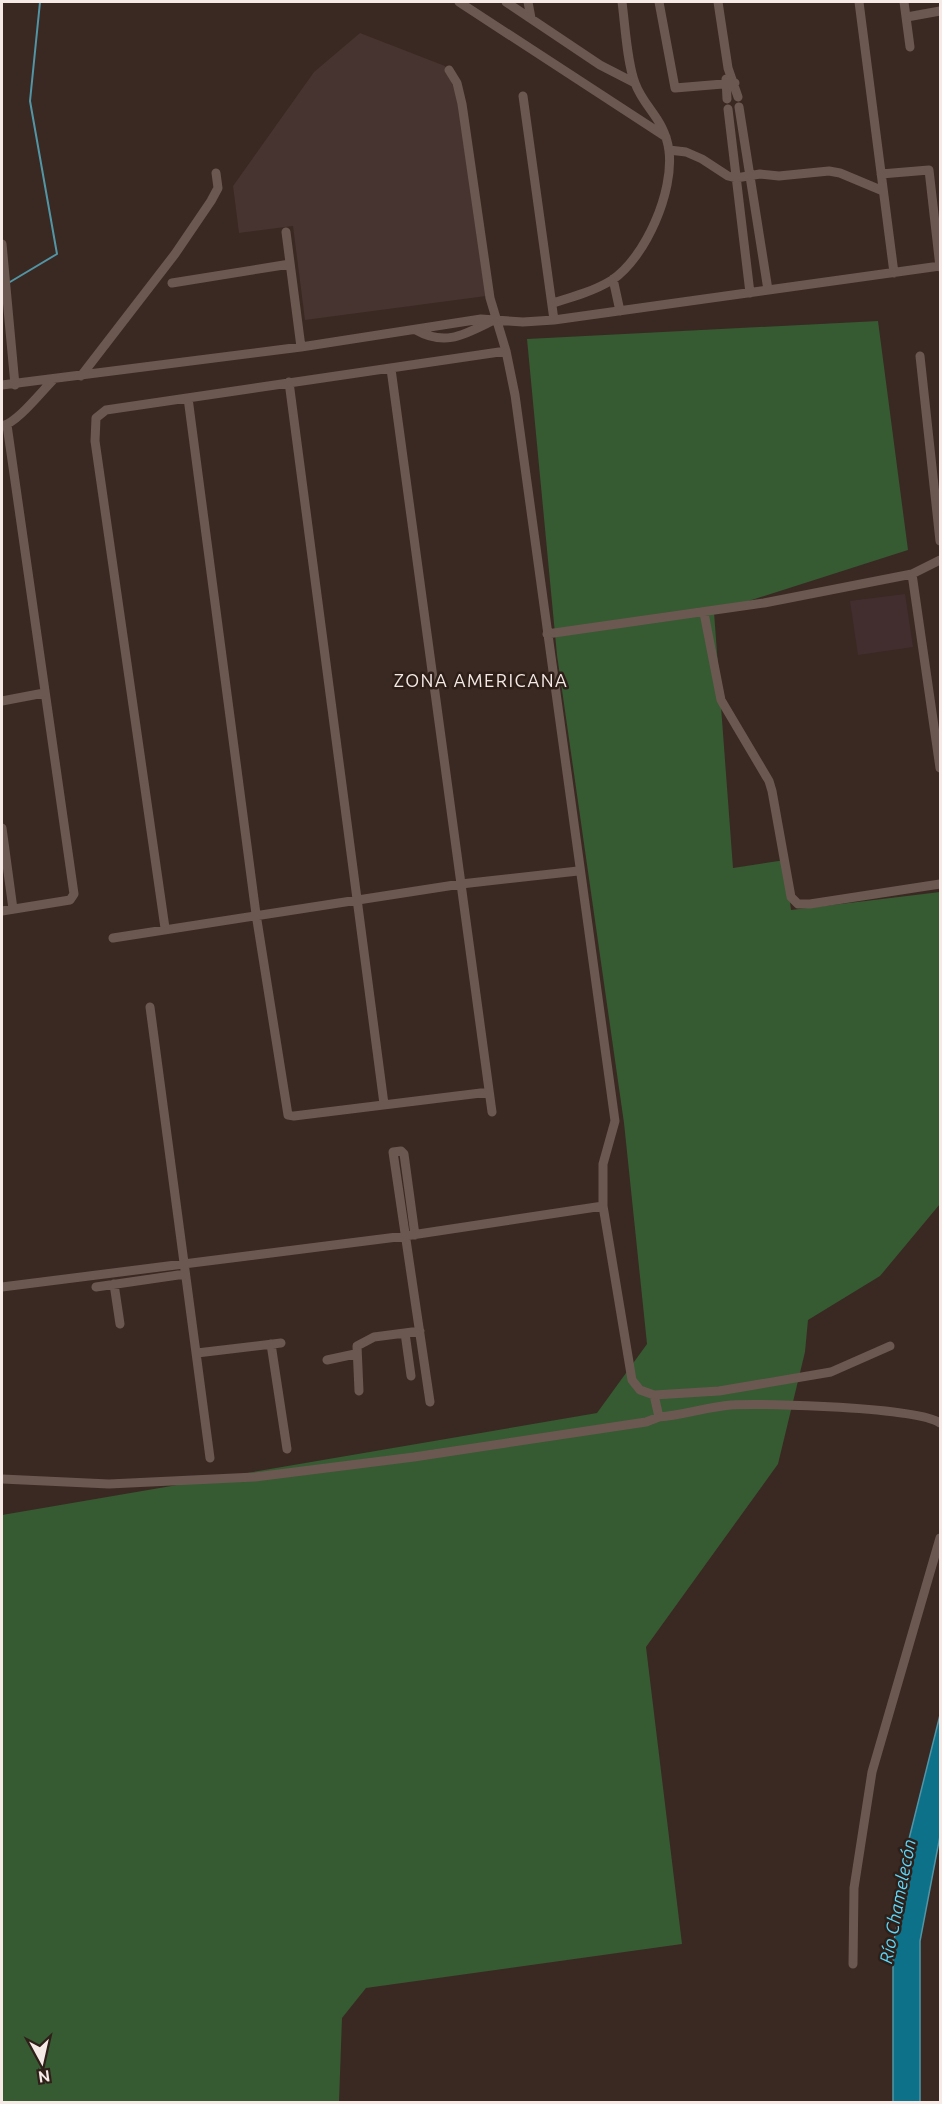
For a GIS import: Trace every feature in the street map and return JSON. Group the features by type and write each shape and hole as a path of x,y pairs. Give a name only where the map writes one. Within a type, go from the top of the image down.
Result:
{"street":[{"path":"459,2 666,137"},
{"path":"506,2 600,65 635,83"},
{"path":"528,2 531,18"},
{"path":"553,303 574,297 613,279 630,262 646,239 662,207 670,169 669,150 659,118 635,83 622,2"},
{"path":"659,2 675,88 679,90 730,83"},
{"path":"718,2 730,83 728,108 750,293"},
{"path":"859,2 894,273"},
{"path":"904,2 910,47"},
{"path":"907,17 940,11"},
{"path":"449,70 457,83 462,104 490,298 506,351 515,395 578,871 615,1121 603,1164 603,1206 632,1380 640,1390 654,1395 718,1391 831,1372 890,1346"},
{"path":"730,83 739,106 768,290"},
{"path":"523,96 554,320"},
{"path":"728,108 739,106"},
{"path":"731,129 742,128"},
{"path":"669,150 686,152 702,159 728,176 736,178 760,174 779,176 840,173 883,191"},
{"path":"2,385 301,347 456,322 554,320 940,266 929,170 881,174"},
{"path":"81,376 175,254 212,201 218,188 216,173"},
{"path":"286,232 301,347"},
{"path":"744,239 759,237"},
{"path":"2,244 15,385"},
{"path":"172,283 290,264"},
{"path":"613,279 620,310"},
{"path":"416,330 432,339 453,338 496,320"},
{"path":"165,928 95,429 96,418 106,410 506,351"},
{"path":"920,356 940,541"},
{"path":"391,369 492,1112"},
{"path":"2,911 70,900 74,894 4,426 53,380"},
{"path":"289,382 384,1104"},
{"path":"188,398 256,914 288,1115 489,1092"},
{"path":"547,634 704,613 912,574 940,560"},
{"path":"912,574 940,768"},
{"path":"704,613 721,700 769,781 791,897 798,903 810,904 940,884"},
{"path":"2,701 44,693"},
{"path":"2,828 13,909"},
{"path":"113,938 165,928 461,884 578,871"},
{"path":"150,1007 210,1458"},
{"path":"416,1234 404,1154 395,1152 393,1154 430,1402"},
{"path":"2,1287 185,1269 603,1206"},
{"path":"96,1287 185,1269"},
{"path":"114,1284 120,1324"},
{"path":"359,1391 355,1354 357,1346 374,1337 420,1331"},
{"path":"405,1333 411,1376"},
{"path":"197,1353 276,1344 287,1449"},
{"path":"327,1360 355,1354"},
{"path":"654,1395 659,1417"},
{"path":"2,1479 109,1484 255,1477 619,1428 659,1417 734,1405 860,1409 920,1415 940,1423"},
{"path":"853,1964 854,1888 872,1772 940,1538"}],"shaded area":[{"path":"360,33 445,66 460,103 486,296 305,320 293,226 239,233 233,186 314,72"},
{"path":"905,594 913,647 858,655 850,601"}],"green space":[{"path":"878,321 908,550 714,612 733,868 785,860 791,910 940,892 940,1204 880,1276 808,1320 805,1352 778,1464 646,1647 682,1944 366,1988 342,2018 339,2102 2,2102 2,1515 597,1413 647,1344 624,1123 557,655 527,339"}],"water":[{"path":"940,1715 940,1836 920,1941 920,2102 893,2102 893,1948 909,1839"}],"waterway":[{"path":"10,282 57,254 30,101 40,2"}],"district":[{"name":"ZONA AMERICANA","path":"481,680"}],"water label":[{"name":"Río Chamelecón","path":"897,1901"}]}
